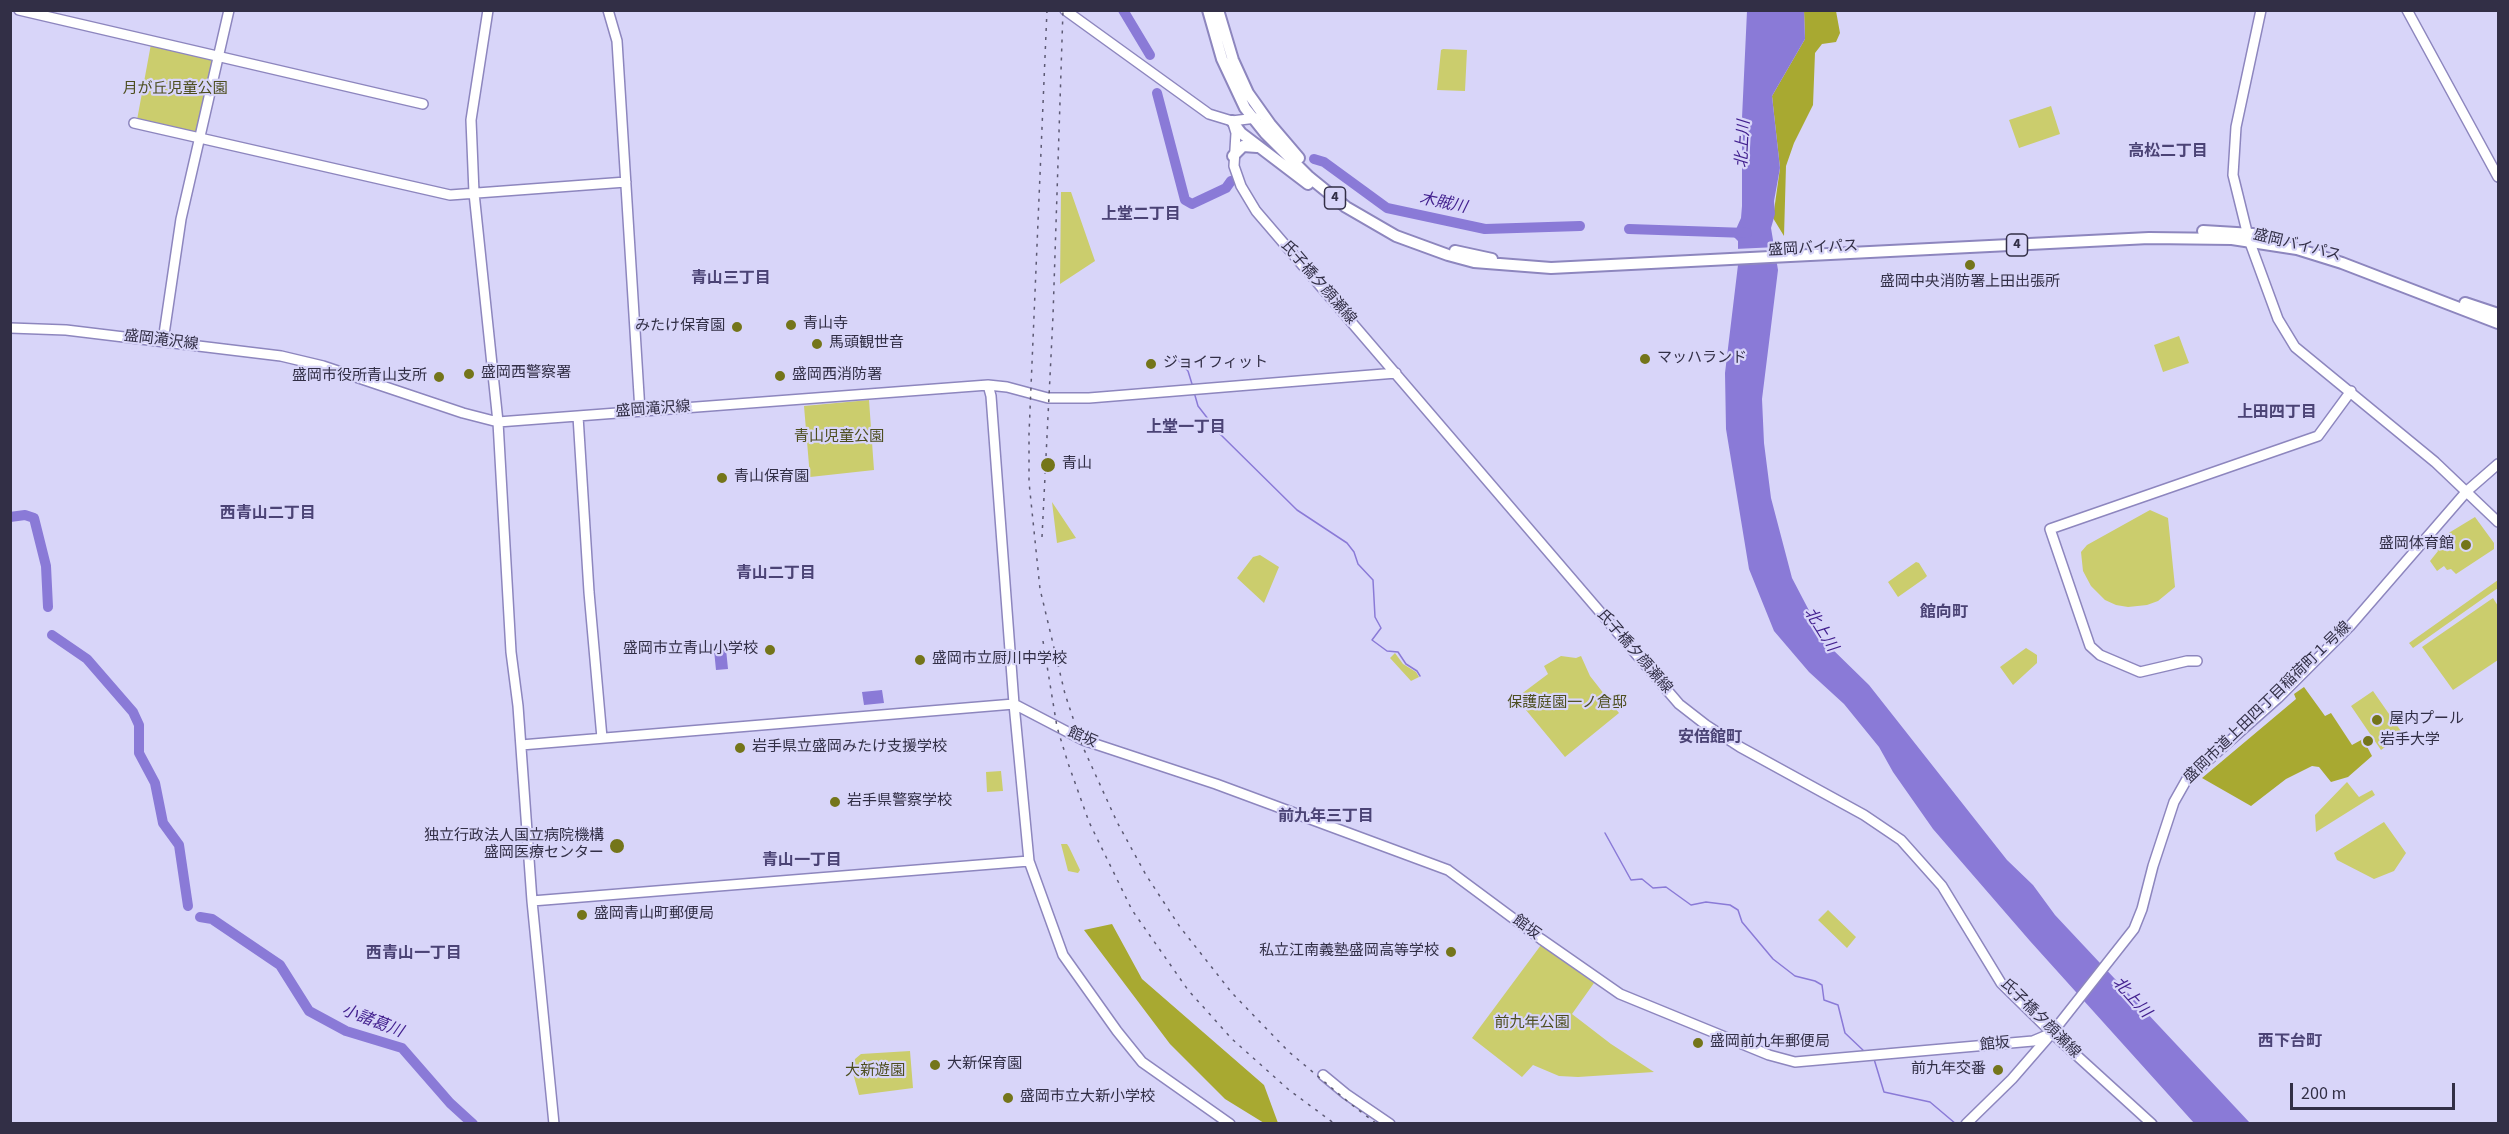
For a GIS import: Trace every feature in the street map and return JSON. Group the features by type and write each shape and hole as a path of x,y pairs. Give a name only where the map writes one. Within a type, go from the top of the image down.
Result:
{"highway":[{"name":"盛岡バイパス","path":"1208,10 1215,39 1248,113 1309,177 1346,207 1396,236 1474,262 1551,268 1784,254 2149,238 2248,237 2298,243 2349,258 2499,314"},
{"name":"盛岡バイパス","path":"1218,10 1233,60 1248,93 1269,124 1310,170 1356,207 1403,232 1456,251 1493,259 1523,261 1730,257"},
{"path":"1232,121 1241,133 1350,216 1398,242 1448,255"},
{"path":"1233,156 1239,148 1248,145 1268,153"},
{"name":"盛岡バイパス","path":"2248,237 2342,263 2499,323"}],"street":[{"path":"20,10 423,104"},
{"path":"163,341 181,219 229,10"},
{"path":"488,10 471,120 474,193 498,422 511,652 554,1124"},
{"path":"608,10 617,41 640,411"},
{"path":"1065,10 1209,114 1232,121 1248,113"},
{"path":"2261,10 2236,126 2233,168 2248,237 2278,319 2295,347 2351,391 2467,491 2499,522"},
{"path":"2407,10 2499,177"},
{"path":"1248,93 1248,113"},
{"path":"1248,113 1269,124"},
{"name":"氏子橋夕顔瀬線","path":"1232,121 1236,142 1233,156 1234,166 1240,186 1256,211 1642,664 1679,704 1706,725 1740,747 1864,815 1901,840 1942,886 2001,983 2152,1124"},
{"path":"134,123 450,195 626,182"},
{"name":"盛岡滝沢線","path":"10,328 66,330 281,356 321,365 463,413 498,422 988,385 1006,387 1048,398 1080,399 1396,373"},
{"path":"988,385 991,396 1014,704 1029,861 1063,955 1117,1031 1142,1062 1230,1124"},
{"path":"2197,661 2187,661 2140,672 2100,655 2090,646 2050,529 2318,436 2351,391"},
{"path":"579,416 589,592 602,738"},
{"name":"盛岡市道上田四丁目稲荷町１号線","path":"1966,1124 2012,1079 2052,1033 2133,929 2142,909 2174,802 2187,779 2278,698 2350,626 2467,491 2499,464"},
{"path":"521,745 1014,704"},
{"name":"館坂","path":"1014,704 1083,740 1216,784 1448,870 1540,939 1620,994 1769,1056 1795,1062 2033,1041 2052,1033"},
{"path":"532,901 1029,861"},
{"path":"1323,1075 1346,1095 1390,1124"}],"green space":[{"name":"月が丘児童公園","path":"151,44 216,58 196,132 137,120"},
{"path":"1441,50 1467,50 1465,91 1437,90"},
{"path":"2051,106 2060,134 2019,148 2009,120"},
{"path":"1061,192 1071,192 1095,261 1060,284"},
{"path":"2179,336 2189,363 2163,372 2154,345"},
{"name":"青山児童公園","path":"869,400 874,470 810,477 804,406"},
{"path":"1052,502 1076,538 1057,543"},
{"path":"2150,510 2168,518 2175,587 2158,601 2147,605 2128,607 2116,605 2105,600 2091,586 2083,571 2081,552 2087,545"},
{"name":"盛岡体育館","path":"2475,517 2494,543 2494,549 2456,574 2444,566 2437,571 2430,561 2438,551 2436,548 2447,534"},
{"path":"1260,555 1279,567 1264,603 1237,578 1253,557"},
{"path":"1916,562 1927,576 1898,597 1888,582"},
{"path":"2498,580 2498,588 2413,648 2409,643"},
{"path":"2493,598 2498,606 2498,660 2453,690 2422,647"},
{"path":"2026,648 2037,655 2037,663 2013,685 2000,667"},
{"path":"1395,653 1403,664 1416,672 1419,677 1411,681 1390,658"},
{"name":"保護庭園一ノ倉邸","path":"1561,656 1576,658 1581,656 1590,676 1619,713 1565,757 1516,698 1548,674 1544,666"},
{"name":"屋内プール","path":"2373,691 2403,734 2381,750 2351,706"},
{"path":"1001,771 1003,791 987,792 986,772"},
{"path":"2347,782 2359,797 2372,790 2375,795 2316,832 2315,815"},
{"path":"2384,822 2406,853 2394,871 2374,879 2337,860 2334,853"},
{"path":"1061,844 1067,844 1069,847 1080,870 1078,873 1068,871"},
{"path":"1828,910 1856,937 1847,948 1818,920"},
{"name":"前九年公園","path":"1541,945 1594,983 1572,1014 1611,1044 1654,1072 1559,1076 1533,1065 1522,1077 1472,1038"},
{"name":"大新遊園","path":"910,1051 913,1088 859,1095 851,1066 855,1059 861,1054"}],"shaded area":[{"path":"1804,11 1836,11 1840,33 1836,42 1822,44 1815,53 1813,105 1794,143 1786,166 1784,236 1773,218 1780,168 1772,96 1805,39"},
{"path":"2304,687 2325,716 2331,713 2352,745 2363,739 2372,756 2348,777 2331,782 2319,767 2312,766 2286,779 2251,806 2202,778 2296,699 2294,694"},
{"path":"1112,924 1142,979 1264,1085 1278,1123 1264,1123 1225,1099 1170,1044 1084,930"}],"water":[{"name":"北上川","path":"1747,11 1804,11 1805,39 1772,96 1780,168 1774,201 1775,214 1771,228 1778,270 1762,399 1764,443 1771,498 1792,578 1826,643 1869,685 2007,860 2033,885 2055,915 2250,1123 2194,1123 2030,941 1933,829 1893,772 1879,747 1844,704 1809,672 1774,631 1749,569 1726,429 1725,373 1738,265 1738,241 1733,236 1741,218 1742,206 1742,118"},
{"path":"726,649 728,669 716,670 714,650"},
{"path":"882,690 884,703 864,705 862,692"}],"pier":[{"path":"1777,247 1781,263 1735,265 1735,249"}],"waterway":[{"name":"木賊川","path":"1123,10 1150,55"},
{"name":"木賊川","path":"1157,93 1185,200 1192,204 1226,188 1231,181"},
{"name":"木賊川","path":"1314,159 1324,162 1387,208 1485,229 1580,226"},
{"name":"木賊川","path":"1629,229 1747,233"},
{"path":"1178,360 1188,371 1192,384"},
{"path":"1194,392 1198,406 1219,433 1297,510 1347,543 1354,552 1358,564 1373,580 1375,617 1381,628 1372,640 1387,651 1398,652 1406,664 1417,671 1420,676"},
{"name":"小諸葛川","path":"10,517 25,515 34,518 46,566 48,607"},
{"name":"小諸葛川","path":"52,635 87,659 133,712 139,725 139,753 155,783 163,823 179,845 188,906"},
{"path":"1605,833 1631,880 1642,879 1653,888 1666,887 1691,905 1706,902 1730,905 1738,910 1742,922 1773,959 1795,976 1822,985 1824,1000 1838,1005 1845,1033 1865,1052"},
{"name":"小諸葛川","path":"200,917 212,919 280,965 309,1011 346,1031 402,1048 450,1103 473,1124"},
{"path":"1874,1059 1884,1092 1930,1102 1956,1124"}],"railway":[{"path":"1047,10 1029,434 1029,482 1040,589 1065,694 1082,745 1117,822 1146,875 1180,927 1232,993 1289,1052 1377,1124"},
{"path":"1042,537 1053,316 1063,10"},
{"path":"1043,641 1057,727 1068,763 1089,822 1132,910 1188,990 1232,1039 1289,1090 1335,1124"}],"place":[{"name":"盛岡中央消防署上田出張所","path":"1970,265"},
{"name":"青山寺","path":"791,325"},
{"name":"みたけ保育園","path":"737,327"},
{"name":"馬頭観世音","path":"817,344"},
{"name":"マッハランド","path":"1645,359"},
{"name":"ジョイフィット","path":"1151,364"},
{"name":"盛岡西警察署","path":"469,374"},
{"name":"盛岡西消防署","path":"780,376"},
{"name":"盛岡市役所青山支所","path":"439,377"},
{"name":"青山","path":"1048,465"},
{"name":"青山保育園","path":"722,478"},
{"name":"盛岡体育館","path":"2466,545"},
{"name":"盛岡市立青山小学校","path":"770,650"},
{"name":"盛岡市立厨川中学校","path":"920,660"},
{"name":"屋内プール","path":"2377,720"},
{"name":"岩手大学","path":"2368,741"},
{"name":"岩手県立盛岡みたけ支援学校","path":"740,748"},
{"name":"岩手県警察学校","path":"835,802"},
{"name":"独立行政法人国立病院機構 盛岡医療センター","path":"617,846"},
{"name":"盛岡青山町郵便局","path":"582,915"},
{"name":"私立江南義塾盛岡高等学校","path":"1451,952"},
{"name":"盛岡前九年郵便局","path":"1698,1043"},
{"name":"大新保育園","path":"935,1065"},
{"name":"前九年交番","path":"1998,1070"},
{"name":"盛岡市立大新小学校","path":"1008,1098"}],"district":[{"name":"高松二丁目","path":"2168,152"},
{"name":"上堂二丁目","path":"1141,215"},
{"name":"青山三丁目","path":"731,279"},
{"name":"上田四丁目","path":"2277,413"},
{"name":"上堂一丁目","path":"1186,428"},
{"name":"西青山二丁目","path":"268,514"},
{"name":"青山二丁目","path":"776,574"},
{"name":"館向町","path":"1944,613"},
{"name":"安倍館町","path":"1710,738"},
{"name":"前九年三丁目","path":"1326,817"},
{"name":"青山一丁目","path":"802,861"},
{"name":"西青山一丁目","path":"414,954"},
{"name":"西下台町","path":"2290,1042"}]}
